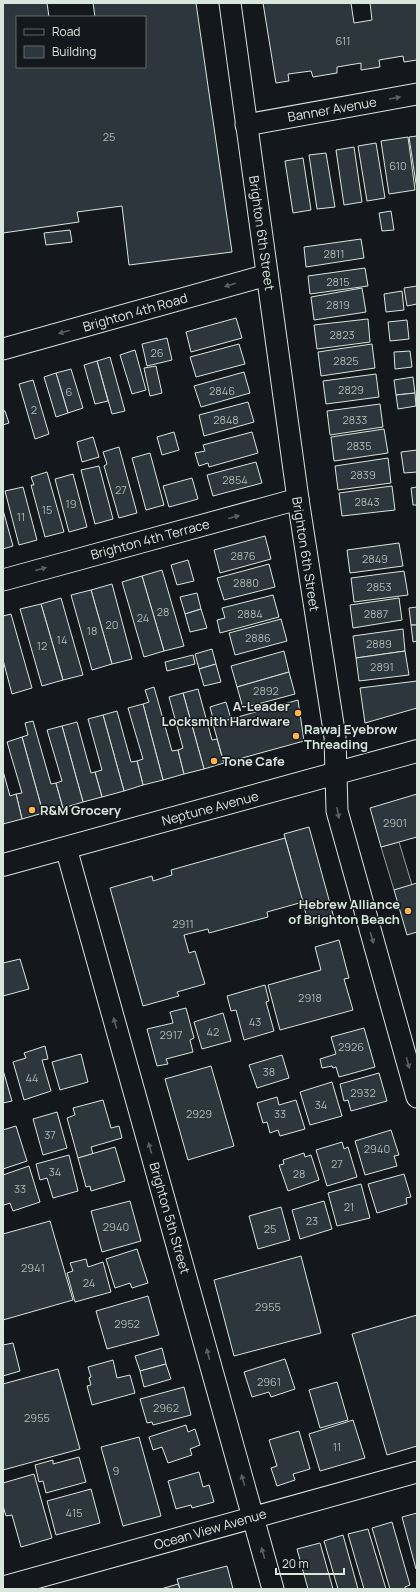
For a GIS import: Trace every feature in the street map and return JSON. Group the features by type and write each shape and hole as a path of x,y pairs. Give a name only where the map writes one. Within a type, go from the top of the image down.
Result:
{"main road":[{"name":"Neptune Avenue","path":"3,866 417,751"}],"street":[{"name":"Brighton 6th Street","path":"230,3 298,499 335,737 337,811 417,1097"},
{"name":"Banner Avenue","path":"246,125 417,94"},
{"name":"Brighton 4th Road","path":"3,349 267,275"},
{"name":"Brighton 4th Terrace","path":"3,580 298,499"},
{"name":"Brighton 5th Street","path":"66,848 273,1589"},
{"name":"Ocean View Avenue","path":"3,1587 417,1472"}],"shaded area":[{"path":"399,842 412,885 394,890 381,847"}],"building":[{"path":"3,3 47,3 49,16 16,16 16,68 146,68 146,16 95,16 93,3 196,3 232,252 129,265 122,206 77,212 79,222 3,233"},
{"path":"263,3 351,3 354,23 372,20 370,3 417,3 417,60 404,62 403,56 379,60 380,67 361,70 361,63 337,67 337,73 313,77 311,71 288,74 289,81 276,83"},
{"path":"417,136 417,190 409,137"},
{"path":"408,137 415,190 389,194 381,141"},
{"path":"376,143 385,198 367,201 358,146"},
{"path":"354,147 362,202 344,205 336,150"},
{"path":"326,153 335,207 317,209 309,155"},
{"path":"303,158 311,210 293,213 285,161"},
{"path":"391,211 394,230 382,231 379,213"},
{"path":"70,230 72,242 46,245 44,233"},
{"path":"361,239 364,258 306,267 304,247"},
{"path":"365,268 368,286 310,294 308,276"},
{"path":"417,286 417,304 407,306 404,288"},
{"path":"362,288 366,312 314,320 311,297"},
{"path":"402,291 404,310 386,312 384,294"},
{"path":"236,318 242,338 191,352 186,332"},
{"path":"368,319 370,342 317,349 314,325"},
{"path":"407,320 409,339 390,341 388,322"},
{"path":"167,338 172,360 147,366 142,344"},
{"path":"239,344 245,364 196,377 190,357"},
{"path":"372,344 375,368 321,376 318,352"},
{"path":"135,350 146,390 132,394 120,355"},
{"path":"410,351 412,367 395,369 394,352"},
{"path":"110,357 125,411 112,414 97,361"},
{"path":"97,361 108,401 95,404 84,365"},
{"path":"156,366 162,393 150,396 144,368"},
{"path":"71,369 83,408 68,413 56,373"},
{"path":"244,372 250,393 201,407 194,386"},
{"path":"56,373 68,413 56,417 44,377"},
{"path":"376,374 379,397 326,404 323,381"},
{"path":"413,377 415,393 396,395 394,380"},
{"path":"33,380 49,434 35,439 19,384"},
{"path":"415,393 416,406 398,409 396,395"},
{"path":"248,402 254,422 204,436 199,415"},
{"path":"380,404 383,427 330,435 327,411"},
{"path":"3,411 5,411 9,423 3,425"},
{"path":"384,429 388,453 334,461 331,437"},
{"path":"174,432 179,450 162,455 157,437"},
{"path":"252,432 258,453 209,467 208,463 199,466 195,453 205,451 203,445"},
{"path":"93,437 99,457 82,462 77,442"},
{"path":"119,447 137,513 119,518 104,466 107,464 103,452"},
{"path":"417,450 417,472 404,473 401,452"},
{"path":"150,453 164,505 146,510 132,458"},
{"path":"388,458 391,483 338,490 335,466"},
{"path":"256,462 262,483 213,496 207,475"},
{"path":"99,466 113,519 95,524 81,470"},
{"path":"47,472 64,532 45,537 31,485 34,485 31,477"},
{"path":"73,474 87,527 69,532 55,479"},
{"path":"192,478 198,499 169,507 163,486"},
{"path":"392,486 395,510 342,516 339,493"},
{"path":"23,487 37,540 19,545 5,491"},
{"path":"417,487 417,505 413,505 411,488"},
{"path":"3,510 13,546 3,549"},
{"path":"265,536 271,559 220,573 214,550"},
{"path":"399,543 403,566 350,573 347,550"},
{"path":"188,560 194,581 177,585 171,565"},
{"path":"269,564 275,587 224,600 217,578"},
{"path":"162,570 184,646 164,651 142,576"},
{"path":"404,571 408,595 354,602 351,578"},
{"path":"142,576 164,651 144,657 122,582"},
{"path":"112,584 132,659 112,664 91,590"},
{"path":"91,590 112,664 92,670 71,595"},
{"path":"197,593 201,609 185,614 180,597"},
{"path":"273,595 279,617 220,633 217,620 225,618 222,608"},
{"path":"61,598 83,675 63,680 41,604"},
{"path":"399,598 402,620 353,628 350,605"},
{"path":"41,604 63,680 42,686 20,609"},
{"path":"417,607 417,625 411,625 409,608"},
{"path":"201,609 207,628 190,632 185,614"},
{"path":"11,614 32,688 12,694 3,660 3,616"},
{"path":"281,619 287,641 235,655 229,633"},
{"path":"411,625 417,625 417,641 413,642"},
{"path":"403,629 405,651 356,658 353,636"},
{"path":"212,649 216,664 199,669 195,654"},
{"path":"284,651 289,672 237,687 231,666"},
{"path":"405,651 409,675 359,681 356,658"},
{"path":"193,655 195,664 167,671 165,662"},
{"path":"216,664 221,682 204,686 199,669"},
{"path":"289,672 295,694 243,708 237,687"},
{"path":"417,681 417,708 365,723 360,688"},
{"path":"154,687 172,751 178,750 184,774 163,780 143,704 149,702 145,690"},
{"path":"198,689 212,740 217,739 224,763 204,769 183,693"},
{"path":"183,693 204,769 184,774 178,750 183,748 169,697"},
{"path":"298,700 304,741 224,763 213,724"},
{"path":"226,702 231,719 214,723 210,707"},
{"path":"143,704 163,780 143,785 137,761 143,759 128,708"},
{"path":"117,711 131,762 137,761 143,785 124,791 103,715"},
{"path":"103,715 124,791 102,797 95,772 102,770 88,719"},
{"path":"33,721 51,784 56,783 63,808 43,813 22,737 28,735 25,723"},
{"path":"77,722 91,773 95,772 102,797 83,802 62,726"},
{"path":"62,726 83,802 63,808 56,783 62,781 47,730"},
{"path":"22,737 43,813 22,819 16,794 22,793 7,742"},
{"path":"3,771 10,796 16,794 22,819 3,824"},
{"path":"417,794 417,837 381,847 370,808"},
{"path":"309,827 334,918 309,925 284,834"},
{"path":"285,838 303,902 267,912 268,917 209,933 208,929 184,935 189,953 195,951 205,984 177,992 179,996 143,1006 110,888 152,876 153,881 172,875 171,870"},
{"name":"Hebrew Alliance of Brighton Beach","path":"417,883 417,932 407,935 394,890"},
{"path":"339,940 349,978 344,979 353,1010 280,1030 268,985 321,970 315,947"},
{"path":"20,959 29,989 3,996 3,963"},
{"path":"265,985 269,1001 266,1002 274,1031 244,1040 236,1010 231,1011 227,996"},
{"path":"186,1008 194,1038 190,1040 193,1052 166,1059 168,1064 157,1066 147,1029 173,1023 170,1012"},
{"path":"223,1013 231,1041 202,1049 194,1022"},
{"path":"364,1028 375,1067 339,1077 336,1067 333,1068 332,1066 322,1068 320,1059 336,1054 331,1037"},
{"path":"45,1046 48,1059 42,1060 51,1091 24,1100 13,1062 26,1058 24,1053"},
{"path":"81,1054 88,1082 60,1090 52,1062"},
{"path":"282,1055 289,1078 257,1088 249,1065"},
{"path":"211,1066 234,1146 188,1160 165,1079"},
{"path":"3,1070 12,1101 3,1103"},
{"path":"379,1073 387,1101 351,1111 348,1100 344,1101 340,1084"},
{"path":"332,1082 342,1116 310,1125 300,1092"},
{"path":"277,1097 279,1105 296,1100 305,1129 280,1136 278,1130 270,1133 267,1122 263,1123 257,1103"},
{"path":"103,1100 111,1128 119,1126 122,1138 91,1147 93,1154 78,1158 67,1118 75,1115 73,1108"},
{"path":"57,1112 67,1148 43,1155 33,1119"},
{"path":"16,1126 27,1161 3,1169 3,1130"},
{"path":"391,1130 399,1155 394,1156 397,1166 365,1175 355,1141"},
{"path":"342,1142 344,1149 348,1147 357,1177 327,1186 316,1150"},
{"path":"115,1147 125,1181 91,1191 90,1186 86,1187 78,1158"},
{"path":"304,1153 305,1157 311,1155 319,1180 288,1191 279,1165 284,1164 283,1160"},
{"path":"69,1155 78,1191 53,1198 47,1178 40,1180 36,1164"},
{"path":"29,1166 40,1202 13,1211 10,1203 4,1205 3,1203 3,1175"},
{"path":"404,1174 411,1197 406,1198 407,1204 377,1213 368,1184"},
{"path":"361,1184 370,1218 337,1226 328,1193"},
{"path":"130,1201 141,1241 102,1252 91,1211"},
{"path":"324,1201 332,1229 300,1239 292,1210"},
{"path":"281,1207 290,1240 258,1249 249,1216"},
{"path":"50,1221 73,1300 3,1320 3,1234"},
{"path":"137,1249 148,1283 132,1288 130,1283 115,1288 106,1259"},
{"path":"301,1256 321,1333 234,1356 214,1280"},
{"path":"86,1259 88,1267 103,1262 111,1292 75,1302 67,1273 73,1271 70,1263"},
{"path":"148,1296 159,1335 107,1349 96,1311"},
{"path":"417,1315 417,1446 387,1455 352,1334"},
{"path":"13,1343 20,1371 3,1376 3,1345"},
{"path":"162,1348 166,1364 140,1371 135,1356"},
{"path":"285,1359 295,1389 271,1397 269,1392 252,1397 244,1372"},
{"path":"113,1360 117,1378 130,1375 135,1393 92,1405 87,1386 91,1385 89,1378 91,1377 88,1367"},
{"path":"166,1364 171,1379 144,1387 140,1371"},
{"path":"58,1369 80,1449 3,1470 3,1384"},
{"path":"337,1382 348,1420 320,1428 309,1390"},
{"path":"184,1387 191,1415 153,1425 152,1422 147,1423 140,1399"},
{"path":"353,1420 365,1458 320,1471 309,1434"},
{"path":"186,1425 188,1432 195,1429 200,1445 190,1449 192,1455 168,1463 162,1447 153,1450 149,1437"},
{"path":"299,1431 310,1469 293,1474 295,1480 277,1486 271,1468 277,1466 269,1440"},
{"path":"139,1437 161,1516 123,1526 101,1447"},
{"path":"79,1457 86,1482 46,1493 43,1481 39,1482 35,1465 53,1460 53,1464"},
{"path":"199,1472 203,1487 209,1485 214,1502 192,1508 191,1505 176,1509 168,1481"},
{"path":"34,1474 52,1538 21,1547 12,1515 6,1516 3,1506 3,1483"},
{"path":"91,1489 100,1523 56,1535 47,1501"},
{"path":"417,1513 417,1569 416,1569 402,1517"},
{"path":"392,1522 410,1585 405,1587 405,1589 390,1589 372,1528"},
{"path":"368,1529 386,1589 364,1589 348,1534"},
{"path":"343,1535 358,1589 338,1589 324,1541"},
{"path":"320,1543 333,1589 308,1589 297,1549"},
{"path":"227,1566 233,1589 180,1589 177,1579"},
{"path":"178,1584 180,1589 161,1589"}],"place":[{"name":"A-Leader Locksmith Hardware","path":"298,713"},
{"name":"Rawaj Eyebrow Threading","path":"296,736"},
{"name":"Tone Cafe","path":"214,761"},
{"name":"R&M Grocery","path":"32,810"},
{"name":"Hebrew Alliance of Brighton Beach","path":"408,911"}]}
